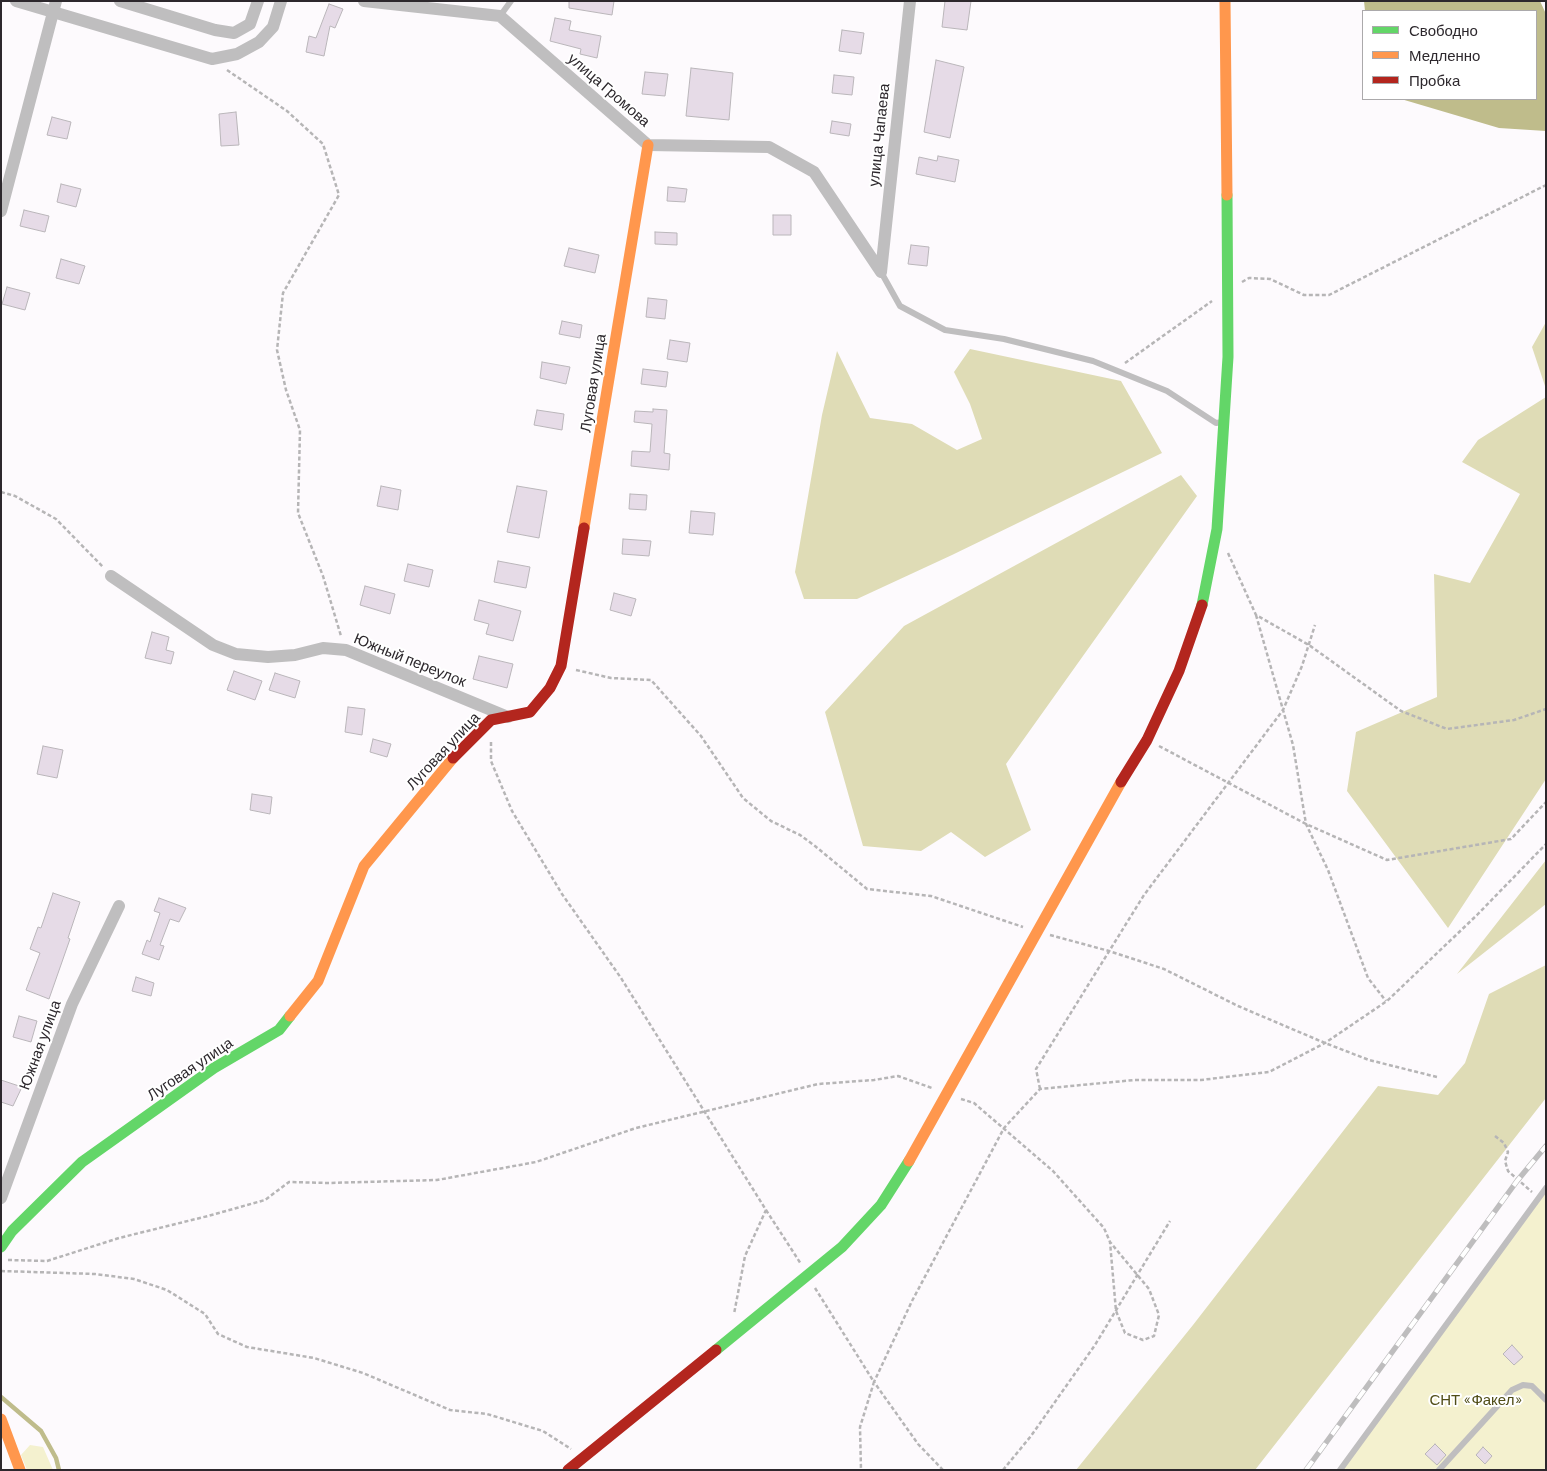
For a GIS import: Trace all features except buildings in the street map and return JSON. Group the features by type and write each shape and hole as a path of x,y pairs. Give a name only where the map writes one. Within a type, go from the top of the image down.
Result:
{"street":[{"path":"16,1 54,7 212,59 237,54 260,42 273,27 281,1"},
{"path":"120,1 215,30 234,33 250,24 258,1"},
{"path":"364,1 500,16"},
{"name":"улица Чапаева","path":"880,272 910,1"},
{"path":"568,1470 808,1276 842,1247 881,1204 906,1167 948,1094 1102,813 1146,740 1179,671 1202,608 1217,529 1228,358 1225,1"},
{"path":"1,210 54,7"},
{"name":"улица Громова","path":"500,16 648,145 769,148 814,172 880,272"},
{"name":"Луговая улица","path":"1,1247 12,1231 82,1162 214,1068 279,1030 318,981 364,866 449,762 491,720 530,712 550,688 561,666 648,145"},
{"name":"Южный переулок","path":"111,576 212,645 236,654 268,657 295,655 323,648 346,650 508,717"},
{"name":"Южная улица","path":"1,1198 72,1004 119,906"},
{"path":"1,1419 20,1470"}],"lane":[{"path":"500,16 511,1"},
{"path":"880,272 900,306 945,330 1004,339 1093,361 1167,391 1216,423 1224,422"},
{"path":"1340,1470 1546,1188"},
{"path":"1439,1470 1512,1390 1523,1385 1532,1386 1546,1400"}],"path":[{"path":"212,59 287,111 323,144 339,195 283,293 277,350 286,390 300,430 298,513 323,576 346,650"},
{"path":"1115,370 1228,289 1249,278 1270,279 1304,295 1329,295 1546,185"},
{"path":"1,492 16,496 56,519 111,576"},
{"path":"1217,529 1256,615 1293,745 1306,824 1328,870 1368,978 1386,1001"},
{"path":"1256,615 1308,645 1401,711 1447,728 1514,720 1546,709"},
{"path":"1040,1089 1036,1069 1144,895 1283,710 1315,626"},
{"path":"561,666 611,678 651,680 701,736 744,798 771,821 815,846 867,889 932,896 1037,932 1109,951 1164,969 1238,1006 1325,1043 1369,1060 1437,1077"},
{"path":"491,720 491,761 512,811 562,894 621,978 874,1382 918,1444 943,1470"},
{"path":"1146,740 1306,824 1387,860 1511,839 1546,802"},
{"path":"861,1470 860,1427 874,1382 912,1301 1004,1128 1040,1089 1134,1080 1201,1080 1269,1072 1325,1043 1386,1001 1477,915 1546,844"},
{"path":"1,1260 47,1261 119,1238 265,1200 289,1182 328,1183 437,1180 536,1162 636,1128 705,1113 818,1084 874,1080 898,1076 974,1103 1053,1171 1104,1228 1110,1242 1149,1289 1159,1315 1154,1336 1143,1340 1125,1333 1116,1311 1110,1242"},
{"path":"1495,1136 1504,1143 1508,1152 1505,1161 1508,1171 1529,1188 1537,1199"},
{"path":"734,1314 745,1256 766,1210"},
{"path":"1003,1470 1031,1436 1095,1345 1170,1221"},
{"path":"1,1271 95,1274 134,1279 167,1290 205,1314 218,1334 247,1347 314,1358 363,1373 450,1410 487,1414 543,1431 583,1458"}],"green space":[{"name":"СНТ «Факел»","path":"1546,1188 1546,1470 1340,1470"},
{"path":"30,1445 43,1447 53,1470 27,1470 21,1455"}],"shaded area":[{"path":"1364,1 1540,1 1546,14 1546,131 1499,128 1404,100 1537,100 1537,10 1365,10"},
{"path":"1546,322 1546,389 1532,347"},
{"path":"970,349 1121,381 1162,453 857,599 804,599 795,572 822,415 837,351 870,418 912,424 957,450 982,439 970,404 954,372"},
{"path":"1546,397 1546,779 1448,928 1347,791 1356,732 1437,697 1434,574 1470,583 1520,494 1462,462 1478,440"},
{"path":"1181,475 1197,496 1006,764 1031,830 985,857 951,832 921,851 863,846 825,712 904,626"},
{"path":"1546,860 1546,904 1457,974"},
{"path":"1546,965 1546,1098 1255,1470 1076,1470 1193,1325 1378,1086 1438,1095 1465,1063 1489,994"}],"waterway":[{"path":"1,1397 41,1431 56,1458 59,1470"}],"railway":[{"path":"1306,1470 1517,1181 1546,1146"}],"traffic: fast":[{"path":"1202,605 1217,529 1228,357 1227,195"},
{"path":"1,1247 12,1231 82,1162 214,1068 279,1030 290,1016"},
{"path":"716,1350 842,1247 881,1205 909,1161"}],"traffic: slow":[{"path":"1225,1 1227,195"},
{"path":"584,528 648,145"},
{"path":"290,1016 318,981 364,866 453,758"},
{"path":"909,1161 1121,782"},
{"path":"1,1419 20,1470"}],"traffic: jam":[{"path":"453,758 491,720 530,712 550,688 561,666 584,528"},
{"path":"1121,782 1147,740 1179,671 1202,605"},
{"path":"568,1470 716,1350"}]}
